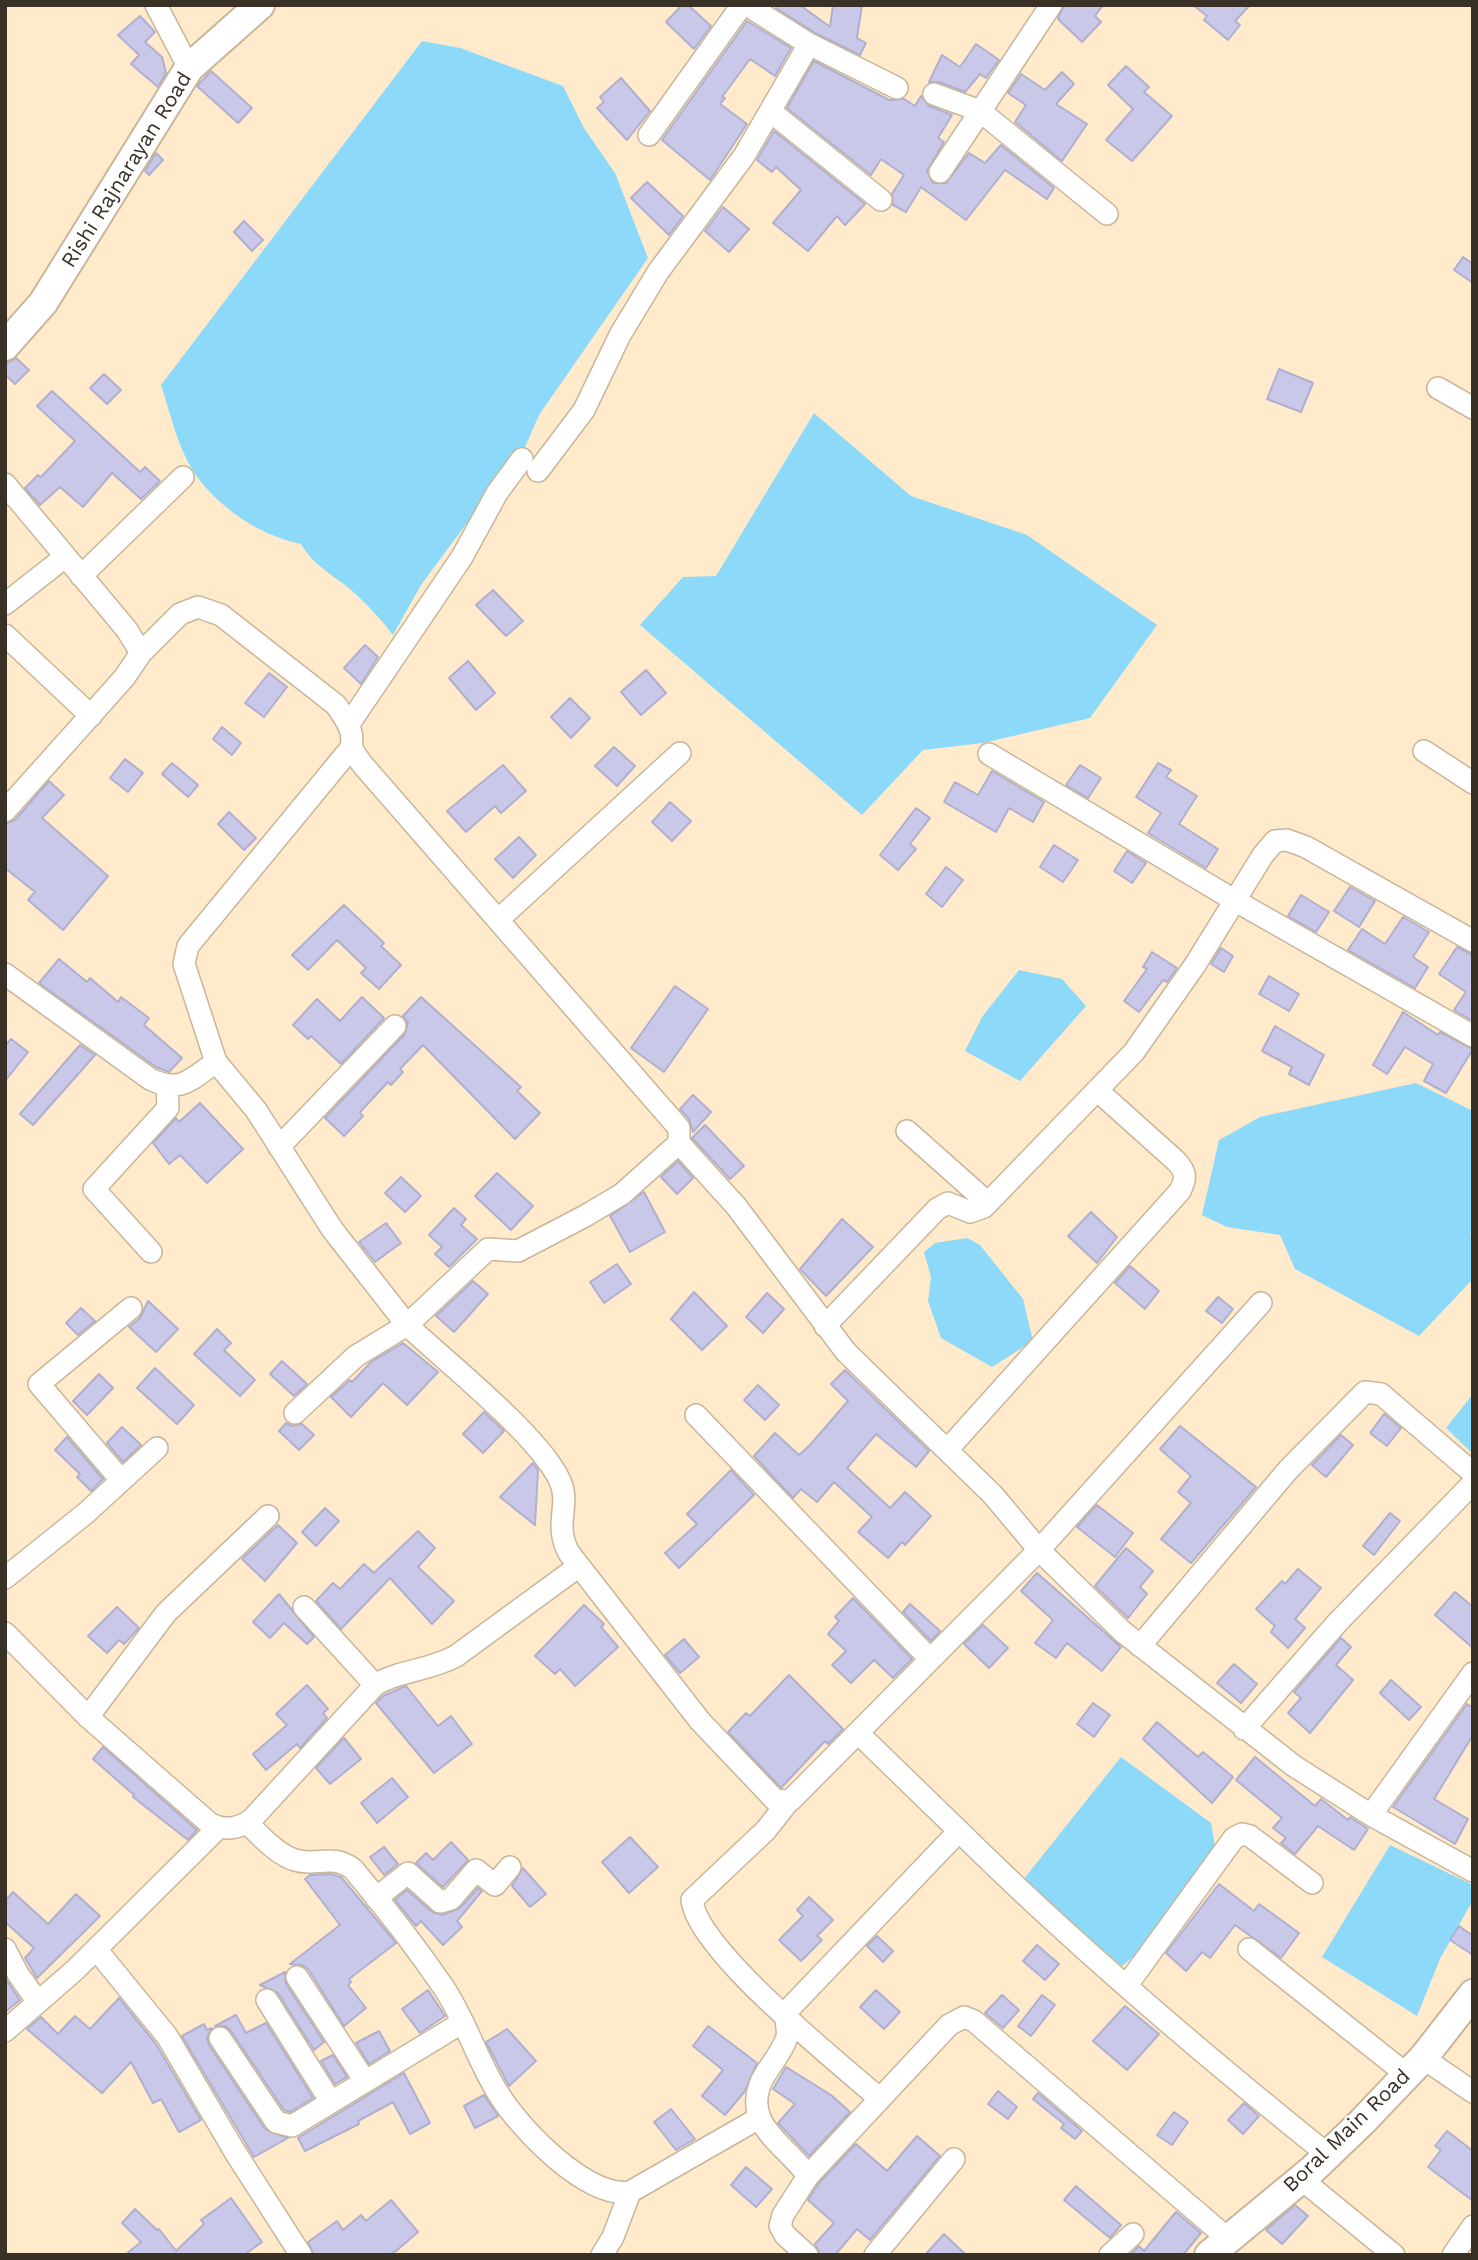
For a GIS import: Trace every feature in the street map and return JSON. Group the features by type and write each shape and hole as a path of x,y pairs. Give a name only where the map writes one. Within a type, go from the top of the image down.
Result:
{"main road":[{"name":"Rishi Rajnarayan Road","path":"5,346 43,303 189,68 260,5"},
{"name":"Boral Main Road","path":"1217,2246 1257,2216 1362,2122 1415,2066 1473,1994"}],"street":[{"path":"156,5 189,68"},
{"path":"649,135 744,5 809,44 897,88"},
{"path":"940,172 1051,5"},
{"path":"349,724 462,557 497,493 530,465 584,410 620,335 658,272 744,156 809,44"},
{"path":"934,94 980,111 1107,214"},
{"path":"770,111 881,200"},
{"path":"1438,388 1473,408"},
{"path":"81,576 183,477"},
{"path":"5,484 127,631 141,653"},
{"path":"5,604 65,557"},
{"path":"5,811 91,716 141,653 180,614 198,607 221,615 336,705 349,724 353,736 351,748 188,946 184,964 216,1062 256,1110 332,1229 407,1325 545,1457 562,1485 561,1539 579,1566 717,1740 776,1801 788,1802"},
{"path":"5,635 91,716"},
{"path":"351,748 679,1128 679,1143 736,1206 825,1326 862,1369 1007,1510 1039,1550 1140,1646 1294,1766 1371,1815 1473,1871"},
{"path":"1424,751 1473,783"},
{"path":"498,920 680,752"},
{"path":"989,754 1234,900 1473,1036"},
{"path":"825,1326 937,1209 948,1203 975,1212 988,1203 1098,1091 1134,1052 1180,987 1268,847 1275,841 1287,840 1306,847 1473,941"},
{"path":"5,974 150,1079 167,1087 184,1084 216,1062"},
{"path":"279,1147 395,1026"},
{"path":"151,1252 94,1189 168,1108 167,1087"},
{"path":"947,1449 1180,1191 1185,1181 1184,1170 1176,1161 1098,1091"},
{"path":"907,1131 988,1203"},
{"path":"295,1412 356,1356 407,1325 488,1249 518,1251 585,1216 622,1194 679,1143"},
{"path":"880,2099 786,2016 716,1946 693,1913 692,1900 766,1829 788,1802 1039,1550 1261,1303"},
{"path":"121,1480 39,1384 131,1308"},
{"path":"1140,1646 1288,1470 1365,1392 1381,1394 1473,1473"},
{"path":"695,1415 930,1659"},
{"path":"5,1578 157,1448"},
{"path":"1244,1729 1337,1623 1473,1483"},
{"path":"88,1717 166,1613 268,1516"},
{"path":"5,2031 96,1949 218,1828 247,1823 375,1685 393,1676 436,1667 456,1656 579,1566"},
{"path":"304,1607 375,1685"},
{"path":"5,1633 88,1717 218,1828"},
{"path":"1371,1815 1473,1673"},
{"path":"858,1733 1035,1906 1231,2077 1327,2154"},
{"path":"247,1823 274,1848 296,1861 328,1859 346,1864 425,1961 463,2022 498,2094 538,2140 585,2180 607,2191 630,2192 759,2118"},
{"path":"808,2176 767,2135 759,2118 760,2087 787,2037 786,2016 959,1831"},
{"path":"1127,1985 1234,1838 1242,1834 1250,1836 1312,1883"},
{"path":"376,1898 408,1873 440,1902 451,1899 476,1870 495,1885 510,1867"},
{"path":"5,1949 18,1974 38,2002"},
{"path":"96,1949 167,2036 242,2163 301,2255"},
{"path":"1249,1949 1415,2066 1473,2092"},
{"path":"297,1977 365,2081"},
{"path":"267,2000 331,2102"},
{"path":"807,2255 785,2235 780,2226 783,2215 808,2176 956,2019 969,2018 1217,2246"},
{"path":"220,2038 276,2122 292,2126 463,2022"},
{"path":"875,2255 954,2159"},
{"path":"1300,2178 1394,2255"},
{"path":"602,2255 613,2237 630,2192"},
{"path":"1453,2255 1473,2226"},
{"path":"1110,2255 1133,2234"}],"water":[{"path":"422,41 460,48 563,86 584,128 615,173 648,258 539,415 515,470 495,485 421,585 393,635 362,600 317,563 301,544 267,533 250,524 206,488 182,450 161,385"},
{"path":"814,413 911,496 1027,535 1157,625 1090,718 983,743 923,750 862,815 640,625 683,577 716,576"},
{"path":"1019,970 1062,979 1086,1006 1020,1081 965,1051 982,1017"},
{"path":"1416,1083 1473,1111 1473,1230 1470,1233 1473,1238 1473,1279 1419,1336 1295,1269 1280,1235 1227,1227 1202,1215 1219,1140 1260,1117"},
{"path":"967,1238 980,1245 1023,1299 1033,1341 992,1367 941,1338 928,1301 931,1277 924,1252 935,1243"},
{"path":"1473,1394 1473,1454 1446,1428"},
{"path":"1121,1757 1211,1823 1215,1846 1137,1954 1122,1966 1026,1888 1023,1880"},
{"path":"1390,1845 1473,1885 1473,1900 1440,1959 1417,2016 1322,1957"}],"building":[{"path":"682,5 688,5 711,26 694,49 666,22"},
{"path":"777,5 800,5 830,27 833,5 862,5 857,38 866,43 860,55 815,33 776,8"},
{"path":"1064,5 1103,5 1095,16 1101,22 1082,42 1058,19"},
{"path":"1193,5 1250,5 1235,21 1240,25 1228,40 1204,20 1207,16"},
{"path":"140,16 155,32 145,42 162,57 166,73 158,87 131,64 139,55 118,35"},
{"path":"747,21 791,48 775,76 750,59 722,97 725,98 720,104 747,124 710,180 662,140"},
{"path":"976,44 999,60 986,78 980,74 965,92 939,82 929,82 942,55 960,67"},
{"path":"814,61 889,100 904,99 915,106 921,96 929,106 952,115 938,138 944,142 927,171 933,183 946,183 969,153 985,163 1001,145 1054,188 1047,199 1005,170 966,220 921,187 906,212 893,205 892,194 904,175 881,159 871,175 787,108"},
{"path":"1126,66 1149,87 1144,92 1172,116 1132,161 1106,140 1133,109 1108,85"},
{"path":"211,71 252,108 238,123 197,86"},
{"path":"1062,72 1074,84 1056,104 1087,124 1062,161 1015,122 1026,105 1008,93 1021,74 1045,90"},
{"path":"621,78 650,111 627,140 597,108 604,102 600,97"},
{"path":"774,131 865,204 845,225 837,216 808,251 773,223 801,190 776,167 772,172 757,160"},
{"path":"156,153 163,160 149,175 145,171"},
{"path":"647,182 683,216 669,235 631,198"},
{"path":"723,207 749,229 729,252 705,231"},
{"path":"244,221 263,240 252,251 234,232"},
{"path":"1463,257 1473,264 1473,283 1454,270"},
{"path":"16,358 29,370 15,384 5,374 5,364"},
{"path":"1279,369 1313,383 1301,412 1267,399"},
{"path":"104,374 121,390 107,404 90,388"},
{"path":"52,391 140,472 145,467 160,481 141,499 112,473 83,507 60,487 40,505 25,488 38,475 41,477 75,441 37,406"},
{"path":"493,590 523,621 506,636 476,605"},
{"path":"365,645 378,657 361,684 344,668"},
{"path":"468,661 495,693 476,710 449,678"},
{"path":"646,670 666,693 641,715 621,692"},
{"path":"269,673 287,687 264,717 245,703"},
{"path":"570,698 590,718 571,738 551,717"},
{"path":"222,727 241,743 232,755 213,739"},
{"path":"614,747 635,766 617,786 595,766"},
{"path":"125,759 143,773 128,792 110,778"},
{"path":"172,763 198,785 188,797 162,774"},
{"path":"1158,763 1171,770 1166,777 1197,796 1179,824 1218,849 1206,868 1148,833 1161,813 1136,797"},
{"path":"503,765 526,791 501,813 495,806 466,832 447,811"},
{"path":"1080,765 1101,778 1088,798 1066,785"},
{"path":"992,771 1044,802 1033,822 1009,808 996,832 944,802 955,782 978,795"},
{"path":"49,781 64,795 42,818 108,876 63,930 28,900 35,892 5,868 5,824 15,820"},
{"path":"670,802 691,821 672,841 652,822"},
{"path":"916,808 930,818 910,844 916,849 898,870 880,855"},
{"path":"229,812 256,838 244,850 218,824"},
{"path":"519,837 536,855 513,878 495,859"},
{"path":"1054,845 1078,860 1063,882 1040,867"},
{"path":"1127,851 1146,863 1132,883 1114,871"},
{"path":"946,867 963,880 942,907 926,894"},
{"path":"1350,887 1375,901 1359,927 1334,911"},
{"path":"1301,895 1329,912 1316,932 1288,916"},
{"path":"344,905 384,943 381,946 401,965 379,989 361,973 366,968 337,940 308,970 292,955"},
{"path":"1403,917 1429,932 1413,957 1428,967 1415,988 1348,950 1362,929 1385,944"},
{"path":"1457,947 1473,955 1473,1021 1454,1010 1466,992 1439,974"},
{"path":"1221,948 1233,956 1224,972 1211,964"},
{"path":"1152,952 1177,968 1167,982 1163,980 1139,1012 1124,1001 1147,969 1143,967"},
{"path":"59,959 87,982 90,978 118,1002 121,997 149,1018 144,1025 182,1058 169,1072 156,1067 39,983"},
{"path":"1269,976 1299,994 1289,1011 1259,994"},
{"path":"675,986 708,1009 664,1072 631,1048"},
{"path":"362,997 384,1018 341,1064 311,1036 308,1039 293,1025 317,999 340,1021"},
{"path":"421,997 521,1087 517,1091 540,1113 515,1139 423,1045 400,1069 403,1072 391,1085 388,1082 360,1112 363,1116 344,1136 325,1118 404,1035 408,1023 403,1016"},
{"path":"1403,1012 1438,1035 1440,1032 1473,1049 1446,1093 1424,1081 1433,1064 1405,1047 1387,1074 1373,1065"},
{"path":"1275,1026 1324,1055 1309,1085 1289,1074 1292,1067 1262,1051"},
{"path":"11,1039 28,1052 5,1081 5,1046"},
{"path":"80,1045 95,1055 33,1125 20,1114"},
{"path":"693,1095 711,1112 693,1132 689,1119 680,1109"},
{"path":"200,1103 243,1149 207,1183 180,1155 169,1164 153,1143 176,1118 179,1122"},
{"path":"705,1125 744,1166 730,1179 692,1138"},
{"path":"678,1161 693,1178 677,1194 661,1177"},
{"path":"497,1173 533,1206 511,1230 475,1196"},
{"path":"401,1177 421,1196 405,1212 385,1193"},
{"path":"644,1192 665,1232 630,1252 610,1216"},
{"path":"454,1208 466,1219 461,1225 477,1239 449,1267 435,1254 442,1247 429,1235"},
{"path":"1091,1212 1117,1237 1097,1263 1068,1236"},
{"path":"842,1219 873,1247 826,1296 800,1269"},
{"path":"386,1223 401,1243 375,1262 359,1242"},
{"path":"617,1264 631,1284 604,1303 590,1282"},
{"path":"1130,1266 1159,1291 1145,1309 1115,1283"},
{"path":"473,1281 488,1294 454,1332 436,1316"},
{"path":"694,1292 727,1326 702,1350 671,1319"},
{"path":"767,1293 784,1309 763,1333 746,1317"},
{"path":"1218,1297 1233,1309 1222,1323 1206,1311"},
{"path":"148,1301 178,1329 156,1352 129,1327 140,1318"},
{"path":"81,1308 95,1321 78,1335 66,1323"},
{"path":"217,1329 231,1343 224,1350 255,1380 240,1396 194,1354"},
{"path":"403,1343 438,1372 407,1405 383,1383 351,1417 331,1397 350,1380 352,1382 371,1362"},
{"path":"282,1361 307,1384 294,1396 270,1374"},
{"path":"155,1368 194,1405 177,1424 137,1388"},
{"path":"845,1370 929,1451 916,1467 876,1434 847,1468 890,1508 905,1492 931,1516 905,1545 902,1542 888,1558 858,1532 872,1517 834,1482 817,1502 801,1489 793,1498 754,1456 775,1433 799,1455 810,1445 848,1401 831,1384"},
{"path":"99,1374 113,1388 87,1415 73,1401"},
{"path":"758,1385 779,1405 765,1420 744,1400"},
{"path":"484,1412 504,1431 483,1453 463,1434"},
{"path":"1384,1414 1401,1428 1387,1446 1370,1433"},
{"path":"286,1423 292,1426 302,1424 314,1435 299,1450 279,1431"},
{"path":"1180,1426 1256,1487 1191,1563 1161,1539 1191,1503 1178,1492 1191,1476 1160,1449"},
{"path":"122,1427 141,1445 123,1462 107,1443"},
{"path":"1341,1435 1353,1445 1326,1477 1312,1465"},
{"path":"67,1437 103,1479 91,1491 77,1477 80,1474 55,1450"},
{"path":"533,1463 538,1470 535,1525 500,1497"},
{"path":"731,1470 754,1495 679,1568 665,1553 697,1524 687,1514"},
{"path":"1097,1505 1133,1533 1115,1557 1077,1527"},
{"path":"325,1508 339,1521 316,1546 302,1532"},
{"path":"1390,1513 1400,1521 1374,1555 1363,1546"},
{"path":"278,1525 297,1543 265,1581 242,1559"},
{"path":"418,1531 435,1548 418,1567 454,1601 432,1624 390,1578 341,1629 316,1601 333,1583 340,1589 364,1564 374,1573"},
{"path":"1126,1548 1153,1571 1140,1587 1147,1594 1128,1618 1095,1586"},
{"path":"1298,1569 1321,1588 1295,1619 1305,1628 1288,1648 1271,1632 1275,1626 1256,1609 1282,1581 1285,1584"},
{"path":"1037,1573 1121,1647 1102,1671 1067,1643 1056,1658 1035,1643 1053,1620 1021,1591"},
{"path":"1455,1592 1473,1607 1473,1648 1435,1615"},
{"path":"279,1594 314,1637 307,1644 284,1623 270,1638 253,1622"},
{"path":"853,1598 912,1659 893,1678 874,1660 851,1683 832,1665 846,1651 828,1634 839,1621 835,1617"},
{"path":"910,1604 940,1631 931,1641 903,1612"},
{"path":"584,1605 604,1624 601,1627 618,1647 575,1686 560,1669 555,1674 535,1656"},
{"path":"117,1607 139,1628 124,1644 119,1640 107,1653 88,1636"},
{"path":"983,1625 1008,1648 989,1668 964,1644"},
{"path":"1341,1638 1351,1647 1336,1665 1353,1680 1310,1733 1288,1713 1301,1698 1294,1692"},
{"path":"684,1639 699,1657 680,1673 665,1655"},
{"path":"1234,1664 1257,1684 1241,1703 1217,1683"},
{"path":"789,1675 843,1729 828,1744 825,1741 781,1788 728,1732 746,1713 750,1716"},
{"path":"1391,1680 1421,1707 1409,1720 1380,1693"},
{"path":"307,1685 328,1709 323,1713 327,1718 300,1748 297,1744 266,1770 253,1754 287,1725 276,1714"},
{"path":"406,1686 438,1726 451,1716 472,1744 434,1773 376,1703 383,1696"},
{"path":"1093,1703 1110,1715 1094,1737 1077,1724"},
{"path":"1467,1704 1473,1708 1473,1735 1434,1799 1468,1819 1455,1844 1393,1807"},
{"path":"1157,1722 1198,1757 1203,1752 1233,1777 1212,1803 1143,1739"},
{"path":"344,1738 361,1759 330,1784 316,1768"},
{"path":"103,1747 197,1830 188,1840 133,1797 134,1795 93,1759"},
{"path":"1255,1757 1315,1806 1321,1799 1348,1820 1350,1817 1368,1829 1354,1850 1318,1826 1295,1854 1281,1843 1286,1838 1273,1828 1282,1818 1236,1780"},
{"path":"392,1778 408,1797 377,1823 361,1803"},
{"path":"630,1837 658,1867 629,1893 602,1862"},
{"path":"451,1842 468,1860 443,1887 416,1863 426,1853 433,1860"},
{"path":"384,1847 398,1864 384,1875 370,1857"},
{"path":"523,1868 546,1894 530,1907 512,1886"},
{"path":"330,1874 341,1877 396,1943 349,1979 351,1982 348,1985 366,2008 344,2026 308,1969 302,1965 290,1964 340,1925 305,1879 310,1875"},
{"path":"1219,1884 1254,1911 1259,1904 1299,1933 1281,1958 1235,1925 1210,1958 1202,1952 1186,1971 1166,1953"},
{"path":"478,1888 482,1891 457,1921 462,1927 443,1945 421,1921 416,1926 395,1900 407,1890 432,1912 443,1915 460,1908"},
{"path":"13,1892 48,1924 76,1894 100,1916 37,1978 25,1958 34,1948 5,1922 5,1901"},
{"path":"809,1897 833,1920 817,1936 822,1940 801,1961 779,1940 803,1916 797,1910"},
{"path":"1459,1926 1473,1936 1473,1955 1450,1940"},
{"path":"877,1936 893,1951 883,1962 867,1946"},
{"path":"1037,1945 1059,1964 1045,1980 1023,1961"},
{"path":"285,1972 286,1984 324,2042 314,2050 278,1993 260,1985"},
{"path":"5,1978 20,2000 5,2012"},
{"path":"428,1990 445,2016 420,2033 402,2009"},
{"path":"876,1990 900,2012 884,2029 860,2007"},
{"path":"1002,1995 1019,2010 1003,2028 985,2013"},
{"path":"1042,1995 1055,2005 1031,2036 1018,2026"},
{"path":"119,1998 156,2044 201,2120 179,2132 161,2099 153,2103 131,2062 102,2093 27,2029 41,2017 58,2034 75,2016 90,2029"},
{"path":"1125,2006 1159,2034 1127,2070 1093,2041"},
{"path":"236,2015 246,2033 266,2023 313,2098 290,2112 284,2110 231,2031 225,2026 215,2026"},
{"path":"204,2024 207,2030 212,2028 207,2038 209,2045 265,2129 288,2138 254,2157 182,2036"},
{"path":"708,2026 757,2063 745,2091 725,2115 702,2096 723,2070 693,2046"},
{"path":"507,2029 536,2061 509,2086 486,2042"},
{"path":"379,2031 390,2051 369,2064 356,2043"},
{"path":"333,2055 347,2077 335,2084 321,2061"},
{"path":"786,2067 831,2095 850,2112 809,2156 778,2123 795,2104 773,2089"},
{"path":"404,2073 430,2123 410,2134 393,2102 358,2121 359,2124 305,2151 298,2138"},
{"path":"998,2091 1017,2107 1008,2119 988,2104"},
{"path":"1038,2093 1082,2131 1075,2139 1061,2128 1064,2124 1033,2099"},
{"path":"484,2095 498,2116 475,2128 464,2106"},
{"path":"1244,2103 1259,2116 1243,2134 1228,2120"},
{"path":"671,2109 695,2139 676,2150 654,2122"},
{"path":"1174,2112 1188,2122 1172,2145 1157,2135"},
{"path":"1447,2131 1473,2151 1473,2201 1428,2167 1441,2150 1435,2146"},
{"path":"917,2136 940,2156 870,2240 857,2229 835,2255 820,2255 815,2244 834,2223 808,2200 818,2184 856,2144 887,2171"},
{"path":"746,2167 772,2189 756,2207 731,2185"},
{"path":"1076,2186 1121,2225 1110,2238 1064,2200"},
{"path":"231,2198 262,2242 244,2255 125,2255 141,2242 122,2223 135,2209 159,2229 176,2251 204,2224 201,2220"},
{"path":"391,2200 418,2232 396,2251 388,2255 314,2255 308,2242 337,2221 343,2230 361,2215 366,2221"},
{"path":"1295,2205 1308,2216 1282,2244 1266,2230"},
{"path":"1176,2212 1201,2233 1183,2255 1130,2255 1139,2246 1144,2251"},
{"path":"944,2234 966,2255 925,2255"}]}
